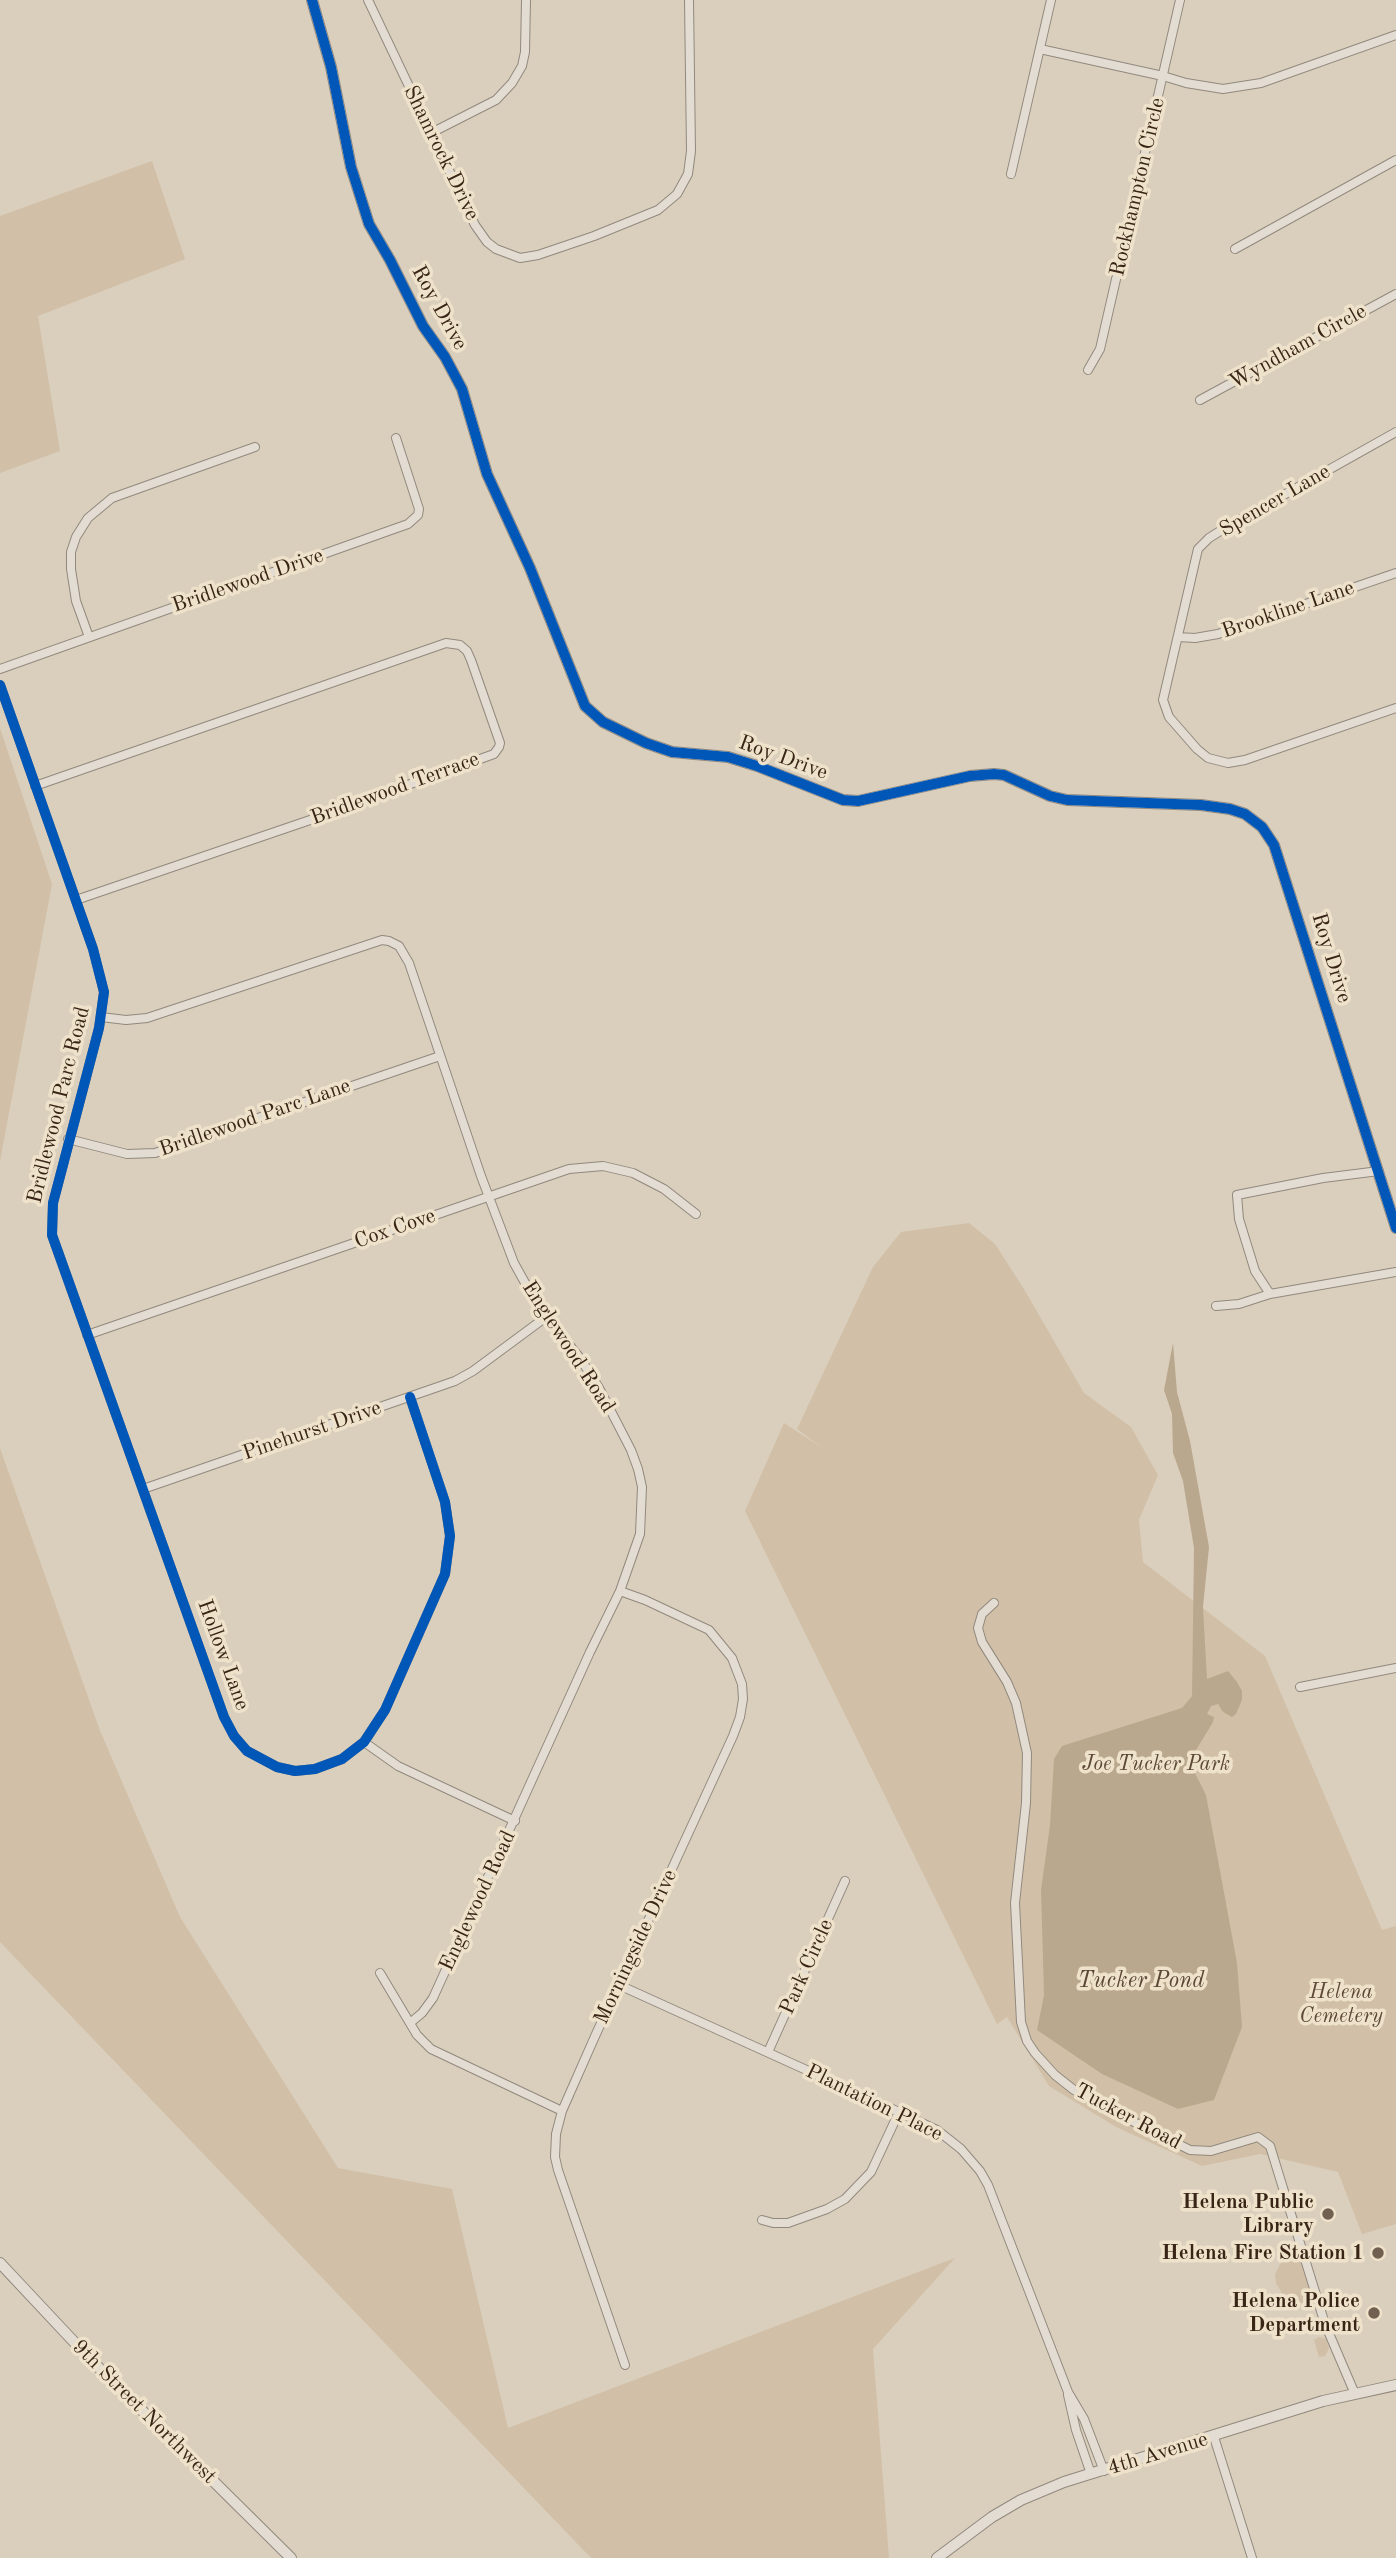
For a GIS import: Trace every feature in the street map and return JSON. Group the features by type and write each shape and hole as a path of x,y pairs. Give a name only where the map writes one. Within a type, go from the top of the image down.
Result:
{"street":[{"name":"Roy Drive","path":"312,0 331,67 351,167 369,224 423,326 445,357 462,388 487,474 548,609 580,699 591,713 625,734 672,752 730,758 843,800 858,801 970,776 994,774 1004,775 1050,796 1067,800 1218,807 1245,814 1262,827 1274,845 1396,1228"},
{"name":"Shamrock Drive","path":"368,0 482,236 496,249 520,258 538,256 658,210 677,194 688,174 690,164 690,0"},
{"path":"431,133 496,100 513,83 522,66 525,52 526,0"},
{"path":"1011,174 1051,0"},
{"name":"Rockhampton Circle","path":"1088,370 1100,349 1180,0"},
{"path":"1040,49 1204,87 1223,89 1247,86 1396,35"},
{"path":"1235,249 1396,160"},
{"name":"Wyndham Circle","path":"1200,400 1396,294"},
{"name":"Spencer Lane","path":"1396,432 1209,538 1199,549 1164,694 1166,711 1197,749 1208,758 1221,762 1245,760 1396,708"},
{"name":"Bridlewood Drive","path":"0,668 408,524 418,515 419,509 396,438"},
{"path":"89,637 76,601 71,552 79,531 94,511 112,498 255,447"},
{"name":"Brookline Lane","path":"1178,637 1195,638 1218,634 1396,573"},
{"name":"Bridlewood Terrace","path":"35,786 446,643 460,645 471,660 500,743 494,754 76,900"},
{"name":"Bridlewood Parc Road","path":"0,685 103,984 101,1017 68,1139 53,1203 51,1227 88,1335"},
{"name":"Englewood Road","path":"101,1017 126,1020 158,1016 368,944 389,941 399,946 404,953 514,1263 546,1317 594,1379 638,1469 642,1487 640,1534 620,1591 433,1998 410,2023"},
{"name":"Bridlewood Parc Lane","path":"68,1139 127,1154 155,1153 440,1056"},
{"name":"Cox Cove","path":"88,1335 569,1169 603,1166 620,1169 647,1179 696,1213"},
{"path":"1270,1294 1255,1271 1248,1250 1239,1219 1237,1195 1379,1171"},
{"path":"1216,1306 1239,1304 1270,1294 1396,1272"},
{"name":"Pinehurst Drive","path":"142,1489 455,1381 473,1371 546,1317"},
{"name":"Hollow Lane","path":"88,1335 224,1717 247,1751 277,1767 305,1771 342,1759 364,1742 385,1710 445,1574 450,1536 445,1503 410,1398"},
{"name":"Morningside Drive","path":"620,1591 646,1600 709,1630 732,1658 743,1699 733,1736 558,2124 555,2146 558,2170 625,2365"},
{"name":"Tucker Road","path":"995,1603 982,1614 978,1628 982,1642 1007,1682 1016,1703 1027,1753 1027,1786 1015,1903 1021,2022 1027,2041 1055,2075 1074,2090 1190,2150 1211,2151 1258,2137 1270,2146 1325,2325 1355,2394"},
{"path":"1300,1686 1396,1668"},
{"path":"364,1742 398,1766 515,1821"},
{"name":"Park Circle","path":"768,2052 845,1881"},
{"path":"380,1973 424,2043 438,2054 562,2111"},
{"name":"Plantation Place","path":"619,1985 937,2130 961,2149 980,2171 999,2212 1068,2392 1076,2430 1091,2474"},
{"path":"762,2220 788,2223 827,2209 845,2199 871,2172 899,2112"},
{"name":"9th Street Northwest","path":"0,2263 90,2360 291,2558"},
{"name":"4th Avenue","path":"937,2558 978,2527 1021,2500 1064,2482 1322,2401 1396,2385"},
{"name":"Plantation Place","path":"1068,2392 1084,2419 1104,2471"},
{"path":"1214,2437 1252,2558"}],"green space":[{"path":"152,161 185,259 38,316 60,451 0,473 0,216"},
{"path":"0,728 52,884 0,1161"},
{"name":"Joe Tucker Park","path":"969,1223 995,1244 1084,1393 1131,1427 1158,1475 1139,1520 1143,1562 1265,1656 1382,1930 1396,1926 1396,2224 1362,2234 1338,2172 1260,2154 1202,2166 1116,2127 1049,2086 1007,2017 997,2024 745,1511 784,1423 824,1449 797,1429 873,1267 901,1232"},
{"path":"0,1448 99,1728 180,1917 338,2168 452,2189 508,2428 955,2258 873,2349 889,2558 591,2558 0,1942"},
{"path":"1295,2255 1301,2258 1312,2297 1306,2303 1285,2299 1276,2283 1275,2275 1280,2264 1287,2257"},
{"path":"1319,2337 1326,2339 1329,2348 1325,2356 1319,2357 1314,2340"}],"water":[{"name":"Tucker Pond","path":"1173,1343 1177,1392 1190,1441 1209,1547 1203,1607 1207,1679 1228,1671 1242,1691 1242,1700 1232,1717 1223,1712 1218,1704 1211,1706 1207,1714 1214,1717 1213,1722 1193,1755 1194,1771 1206,1795 1237,1963 1242,2027 1214,2100 1178,2109 1102,2074 1037,2030 1044,1995 1041,1890 1050,1825 1054,1759 1062,1746 1182,1708 1192,1696 1194,1548 1183,1481 1173,1453 1172,1414 1164,1390"}],"cycle path":[{"path":"312,0 331,67 351,167 369,224 423,326 445,357 462,389 487,474 530,568 585,706 603,722 646,743 672,752 728,757 843,800 858,801 970,776 994,774 1004,775 1050,796 1067,800 1201,805 1245,814 1262,827 1274,845 1396,1228"},
{"path":"0,685 93,949 104,992 99,1028 53,1203 52,1235 224,1717 234,1736 247,1751 277,1767 295,1771 315,1769 342,1759 364,1742 385,1710 445,1574 450,1536 445,1502 410,1397"}],"place":[{"name":"Helena Public Library","path":"1328,2214"},
{"name":"Helena Fire Station 1","path":"1378,2253"},
{"name":"Helena Police Department","path":"1374,2313"}],"park label":[{"name":"Helena Cemetery","path":"1341,2004"}]}
